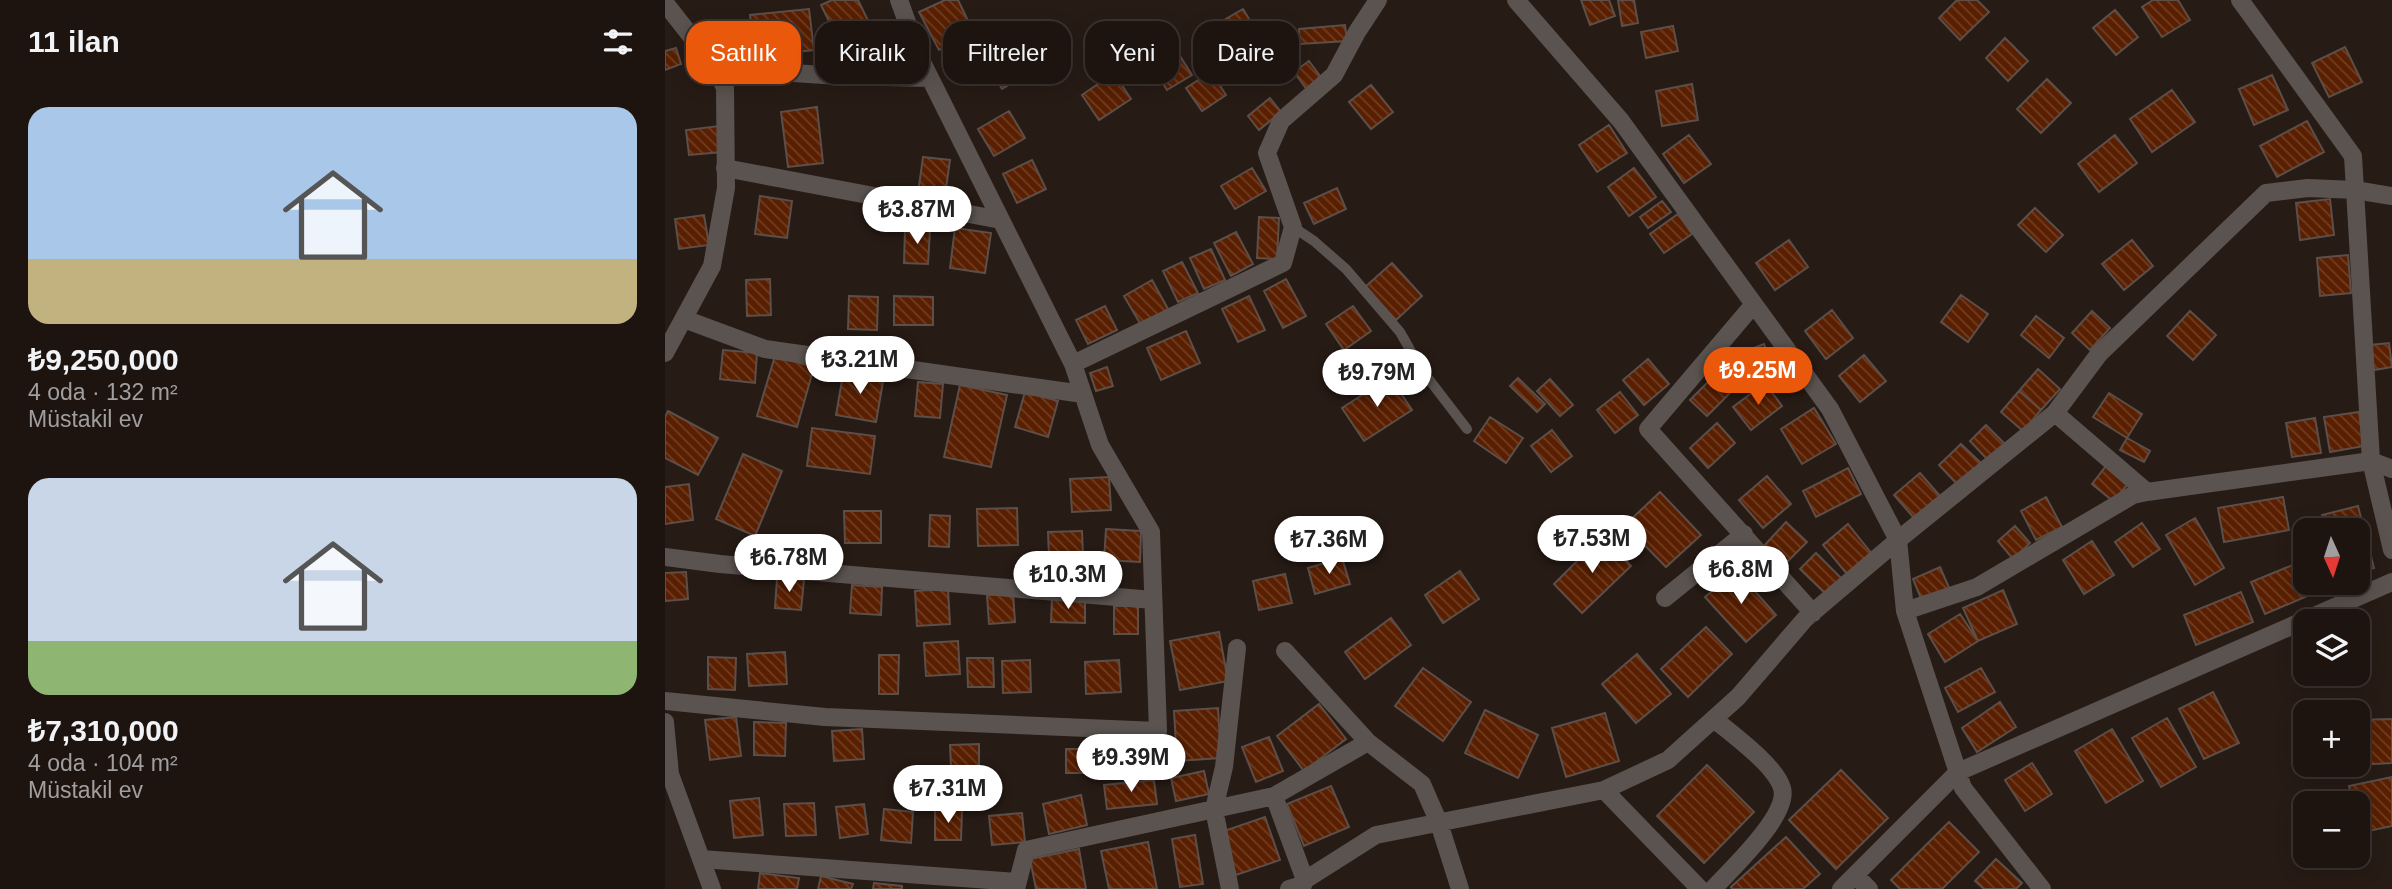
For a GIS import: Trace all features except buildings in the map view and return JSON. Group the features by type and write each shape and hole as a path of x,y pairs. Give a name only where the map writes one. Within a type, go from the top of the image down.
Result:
{"street":[{"path":"665,701 825,717 1158,731 1151,532 1100,445 1073,364 930,78 899,0"},
{"path":"1073,364 1283,264 1293,228 1267,153 1282,121 1334,75 1378,0"},
{"path":"1516,0 1621,121 1830,409 1898,540 1905,611 1963,788 2042,889"},
{"path":"2240,0 2353,156 2371,461 2392,550"},
{"path":"665,3 686,30"},
{"path":"801,74 930,78"},
{"path":"665,353 712,266 726,188 723,84"},
{"path":"725,168 1001,220"},
{"path":"1273,796 1301,886 1375,835 1604,790 1668,760 1738,697 1813,613 1898,540 2055,413 2099,354 2266,193 2308,188 2355,190 2392,196"},
{"path":"1754,304 1649,429 1813,613"},
{"path":"684,319 765,349 1083,394"},
{"path":"2055,413 2147,492"},
{"path":"1905,611 1976,587 2133,495 2371,461 2392,469"},
{"path":"1665,597 1744,534"},
{"path":"665,557 1153,600"},
{"path":"1840,889 1958,772 2392,582"},
{"path":"1230,889 1214,809 1224,767 1237,648"},
{"path":"1285,651 1368,742 1422,783 1439,822 1460,889"},
{"path":"1713,889 1772,822 1783,801 1782,789 1772,771 1714,719"},
{"path":"665,722 670,774 712,889"},
{"path":"701,859 1016,886 1026,850 1273,796 1368,742"},
{"path":"1604,790 1700,889"},
{"path":"1855,875 1869,889"}],"lane":[{"path":"1293,228 1314,241 1346,269 1400,332 1421,369 1467,429"}]}
